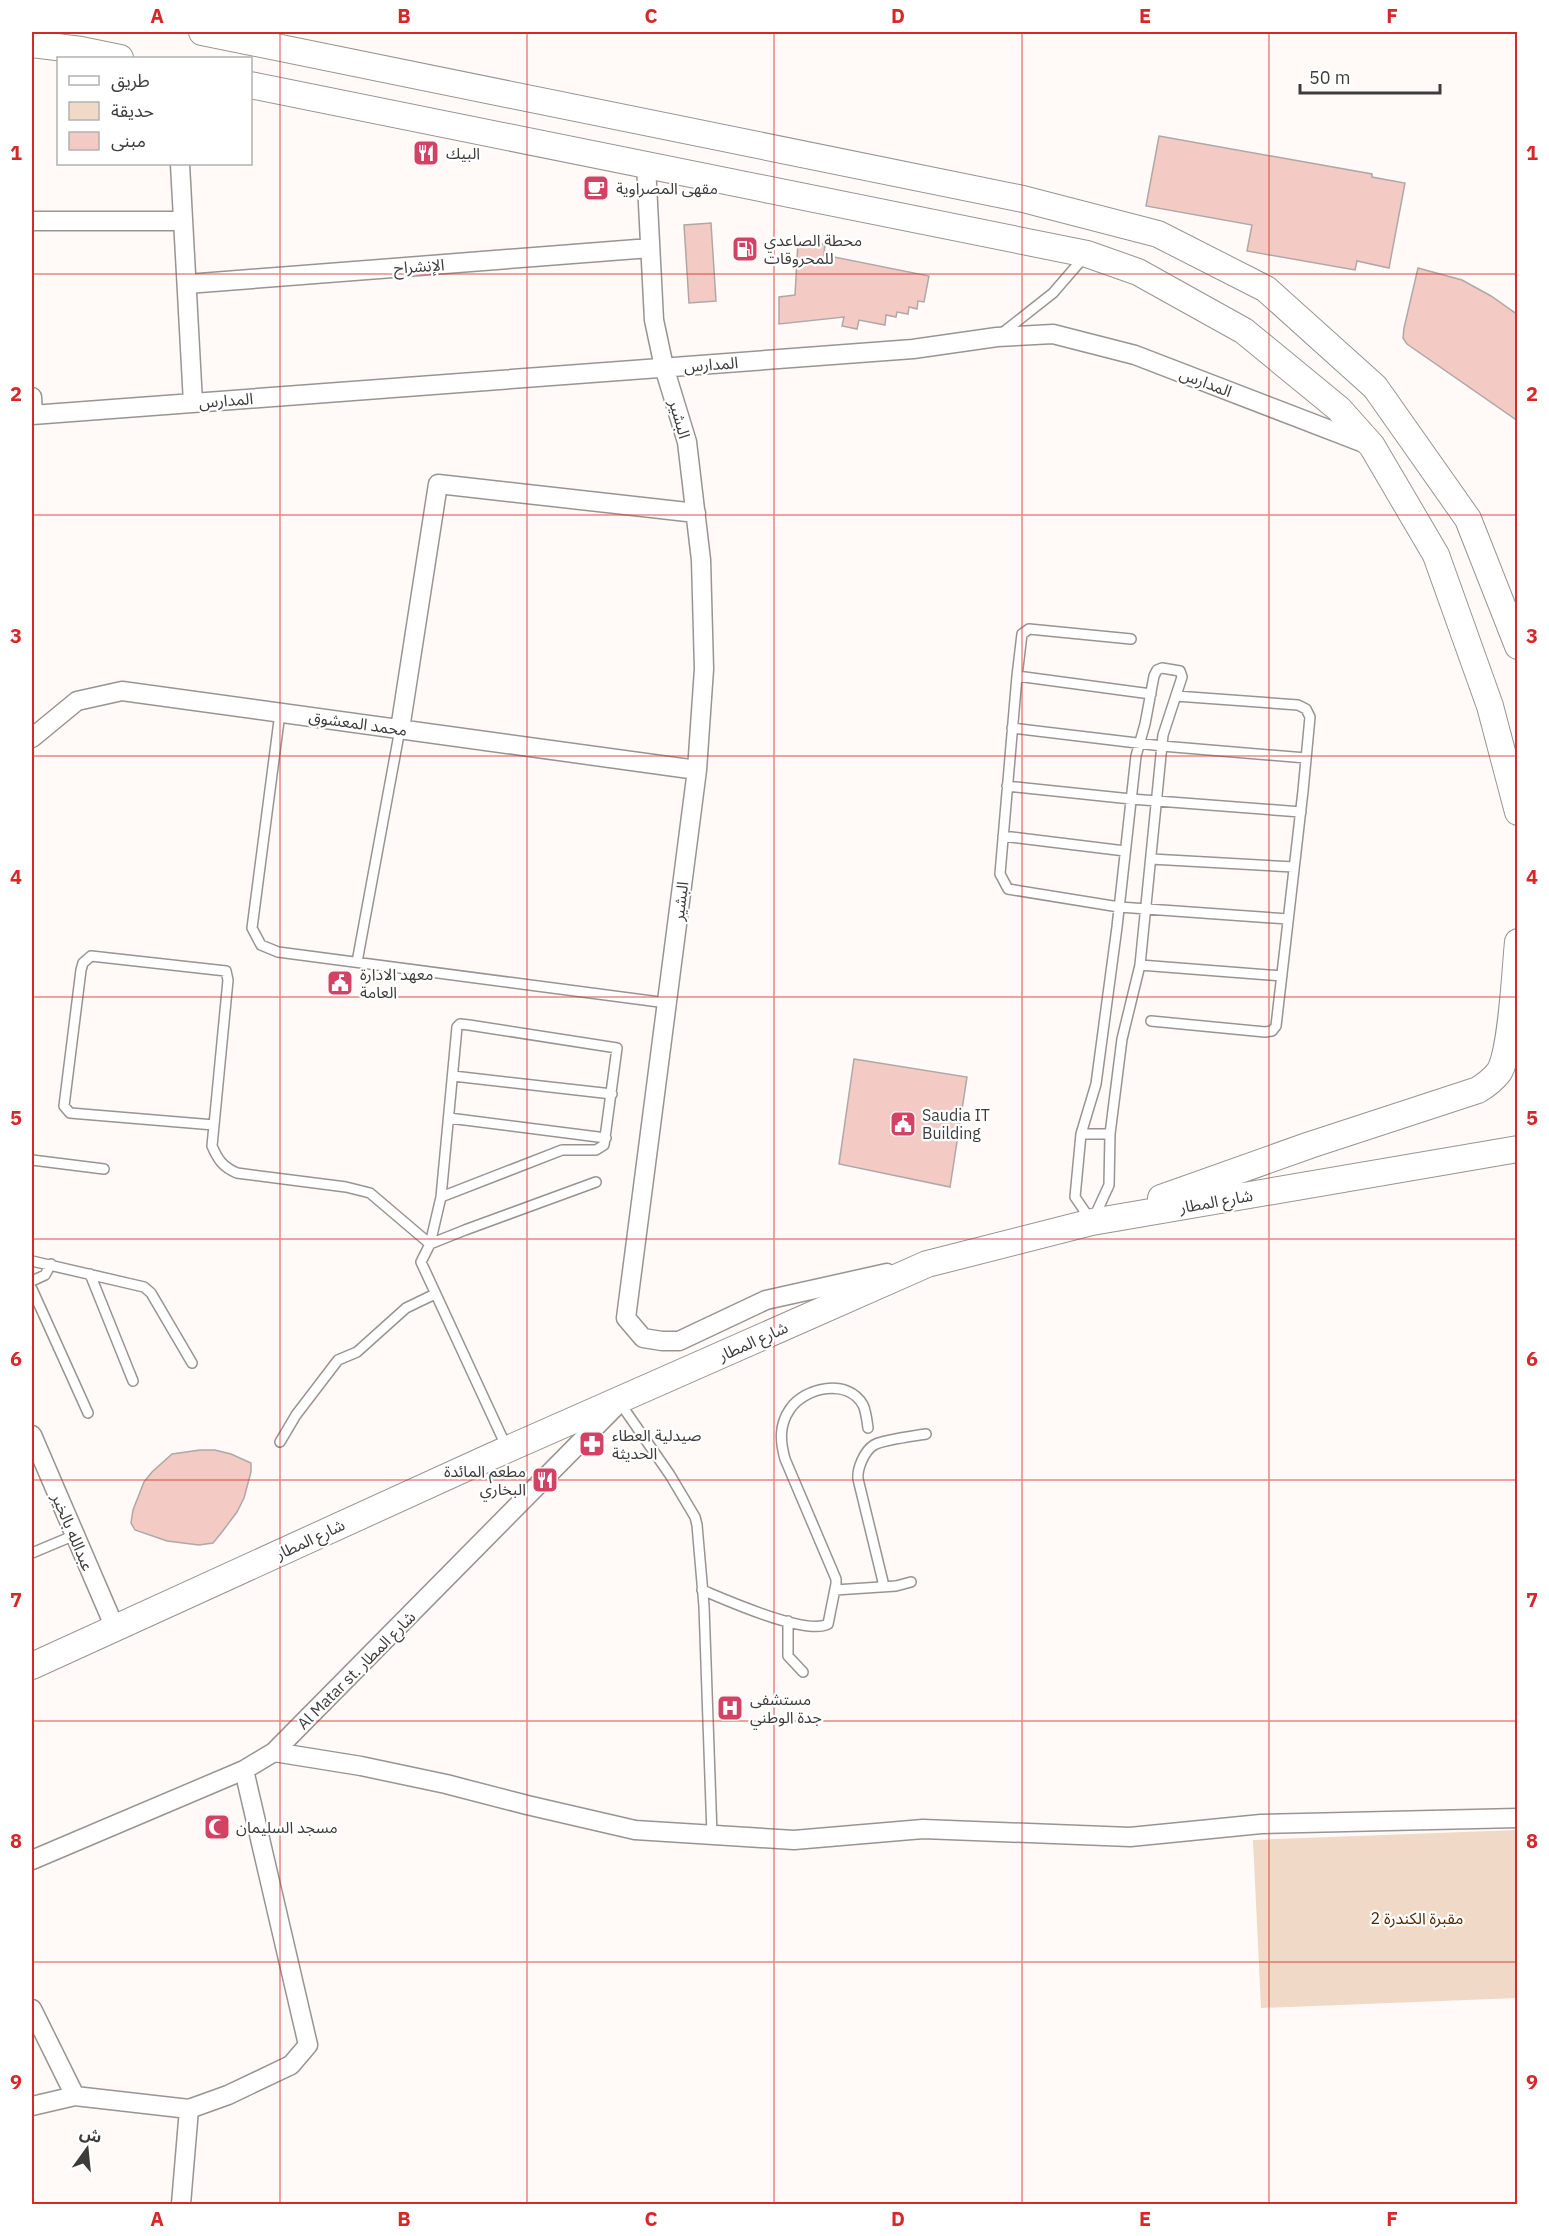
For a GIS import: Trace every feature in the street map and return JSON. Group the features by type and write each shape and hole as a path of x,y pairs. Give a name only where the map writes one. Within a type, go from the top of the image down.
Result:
{"main road":[{"path":"202,32 1023,199 1158,234 1266,289 1375,387 1468,519 1518,646"},
{"path":"32,44 114,57"},
{"path":"252,85 1087,254 1138,272 1244,331 1339,410 1372,446 1436,555 1490,706 1518,812"},
{"path":"1092,1222 1310,1145 1478,1090 1490,1082 1500,1070 1507,1047 1518,942"},
{"name":"شارع المطار","path":"32,1666 508,1450 927,1264 1092,1222 1518,1149"}],"street":[{"path":"180,165 194,403"},
{"name":"البشير","path":"646,165 654,320 664,368 687,442 696,513 701,560 704,669 698,770 626,1318 643,1338 679,1341 766,1300 927,1264"},
{"path":"32,221 183,221"},
{"name":"الإنشراح","path":"187,284 650,248"},
{"name":"المدارس","path":"32,415 913,349 997,337 1053,334 1136,355 1372,446"},
{"path":"32,396 32,415"},
{"path":"400,729 438,484 696,513"},
{"name":"محمد المعشوق","path":"32,738 77,701 122,691 698,770"},
{"name":"Al Matar st. شارع المطار","path":"32,1860 244,1770 274,1752 622,1401"},
{"name":"عبدالله بالخير","path":"32,1435 115,1628"},
{"path":"274,1752 361,1766 446,1784 635,1830 794,1840 923,1829 1130,1837 1261,1824 1518,1818"},
{"path":"32,2106 75,2096 189,2109 228,2095 291,2065 308,2045 244,1770"},
{"path":"32,2009 75,2096"},
{"path":"181,2205 189,2109"}],"lane":[{"path":"997,337 1053,293 1087,254"},
{"path":"1131,639 1029,629 1022,634 1000,874 1008,889 1119,907 1288,919"},
{"path":"1162,668 1180,671 1182,674 1163,735 1140,965 1122,1039 1110,1134 1109,1185 1092,1222 1075,1197 1081,1134 1096,1084 1139,744 1154,676 1157,670 1162,668"},
{"path":"1017,676 1151,694"},
{"path":"1151,1021 1272,1031 1277,1019 1310,717 1306,709 1298,705 1176,696"},
{"path":"280,713 252,928 261,945 278,952 667,1003"},
{"path":"1012,728 1139,744 1306,758"},
{"path":"357,962 400,729"},
{"path":"1007,786 1131,799 1301,812"},
{"path":"1003,836 1125,851"},
{"path":"1151,859 1294,867"},
{"path":"214,1125 70,1113 63,1106 81,970 83,963 91,956 226,971 228,980 212,1146 216,1157 237,1173 346,1187 370,1193 430,1244"},
{"path":"1140,965 1282,976"},
{"path":"441,1197 562,1150 596,1150 604,1145 617,1048 460,1024 457,1027 441,1197 430,1244 421,1262 508,1450"},
{"path":"1102,1038 1122,1039"},
{"path":"453,1076 612,1094"},
{"path":"449,1118 606,1138"},
{"path":"1081,1134 1110,1134"},
{"path":"32,1160 104,1169"},
{"path":"430,1244 596,1182"},
{"path":"32,1261 138,1285 148,1290 192,1363"},
{"path":"32,1281 45,1275 51,1264"},
{"path":"90,1274 133,1381"},
{"path":"32,1289 88,1413"},
{"path":"280,1442 296,1415 338,1360 357,1352 406,1308 435,1294"},
{"path":"702,1590 749,1610 788,1621 825,1626 830,1621 836,1579 785,1459 780,1442 781,1434 792,1406 800,1399 825,1388 845,1390 857,1399 864,1408 868,1428"},
{"path":"622,1401 695,1517 702,1590 712,1835"},
{"path":"884,1586 857,1474 867,1453 875,1444 926,1434"},
{"path":"32,1554 75,1535"},
{"path":"835,1590 911,1582"},
{"path":"788,1621 788,1656 803,1672"}],"green space":[{"name":"مقبرة الكندرة 2","path":"1517,1830 1517,1998 1261,2008 1253,1840"}],"building":[{"path":"1159,136 1372,174 1372,177 1405,183 1389,268 1357,261 1355,270 1247,251 1252,225 1146,206"},
{"path":"711,223 716,301 689,303 684,225"},
{"path":"798,242 825,244 824,255 929,276 924,302 918,301 917,309 909,307 908,314 897,312 896,317 886,315 885,325 859,320 857,329 842,326 844,317 779,324 779,297 795,295"},
{"path":"1418,268 1462,280 1491,296 1518,315 1518,421 1407,344 1403,338"},
{"path":"854,1059 967,1077 950,1187 839,1164"},
{"path":"215,1450 231,1454 251,1463 244,1498 222,1532 213,1543 199,1545 167,1541 135,1530 131,1523 133,1510 144,1482 152,1472 172,1454"}],"place":[{"name":"البيك","path":"426,153"},
{"name":"مقهى المصراوية","path":"596,188"},
{"name":"محطة الصاعدي للمحروقات","path":"745,249"},
{"name":"معهد الادارة العامة","path":"340,983"},
{"name":"Saudia IT Building","path":"903,1124"},
{"name":"صيدلية العطاء الحديثة","path":"592,1444"},
{"name":"مطعم المائدة البخاري","path":"545,1480"},
{"name":"مستشفى جدة الوطني","path":"730,1708"},
{"name":"مسجد السليمان","path":"217,1827"}]}
